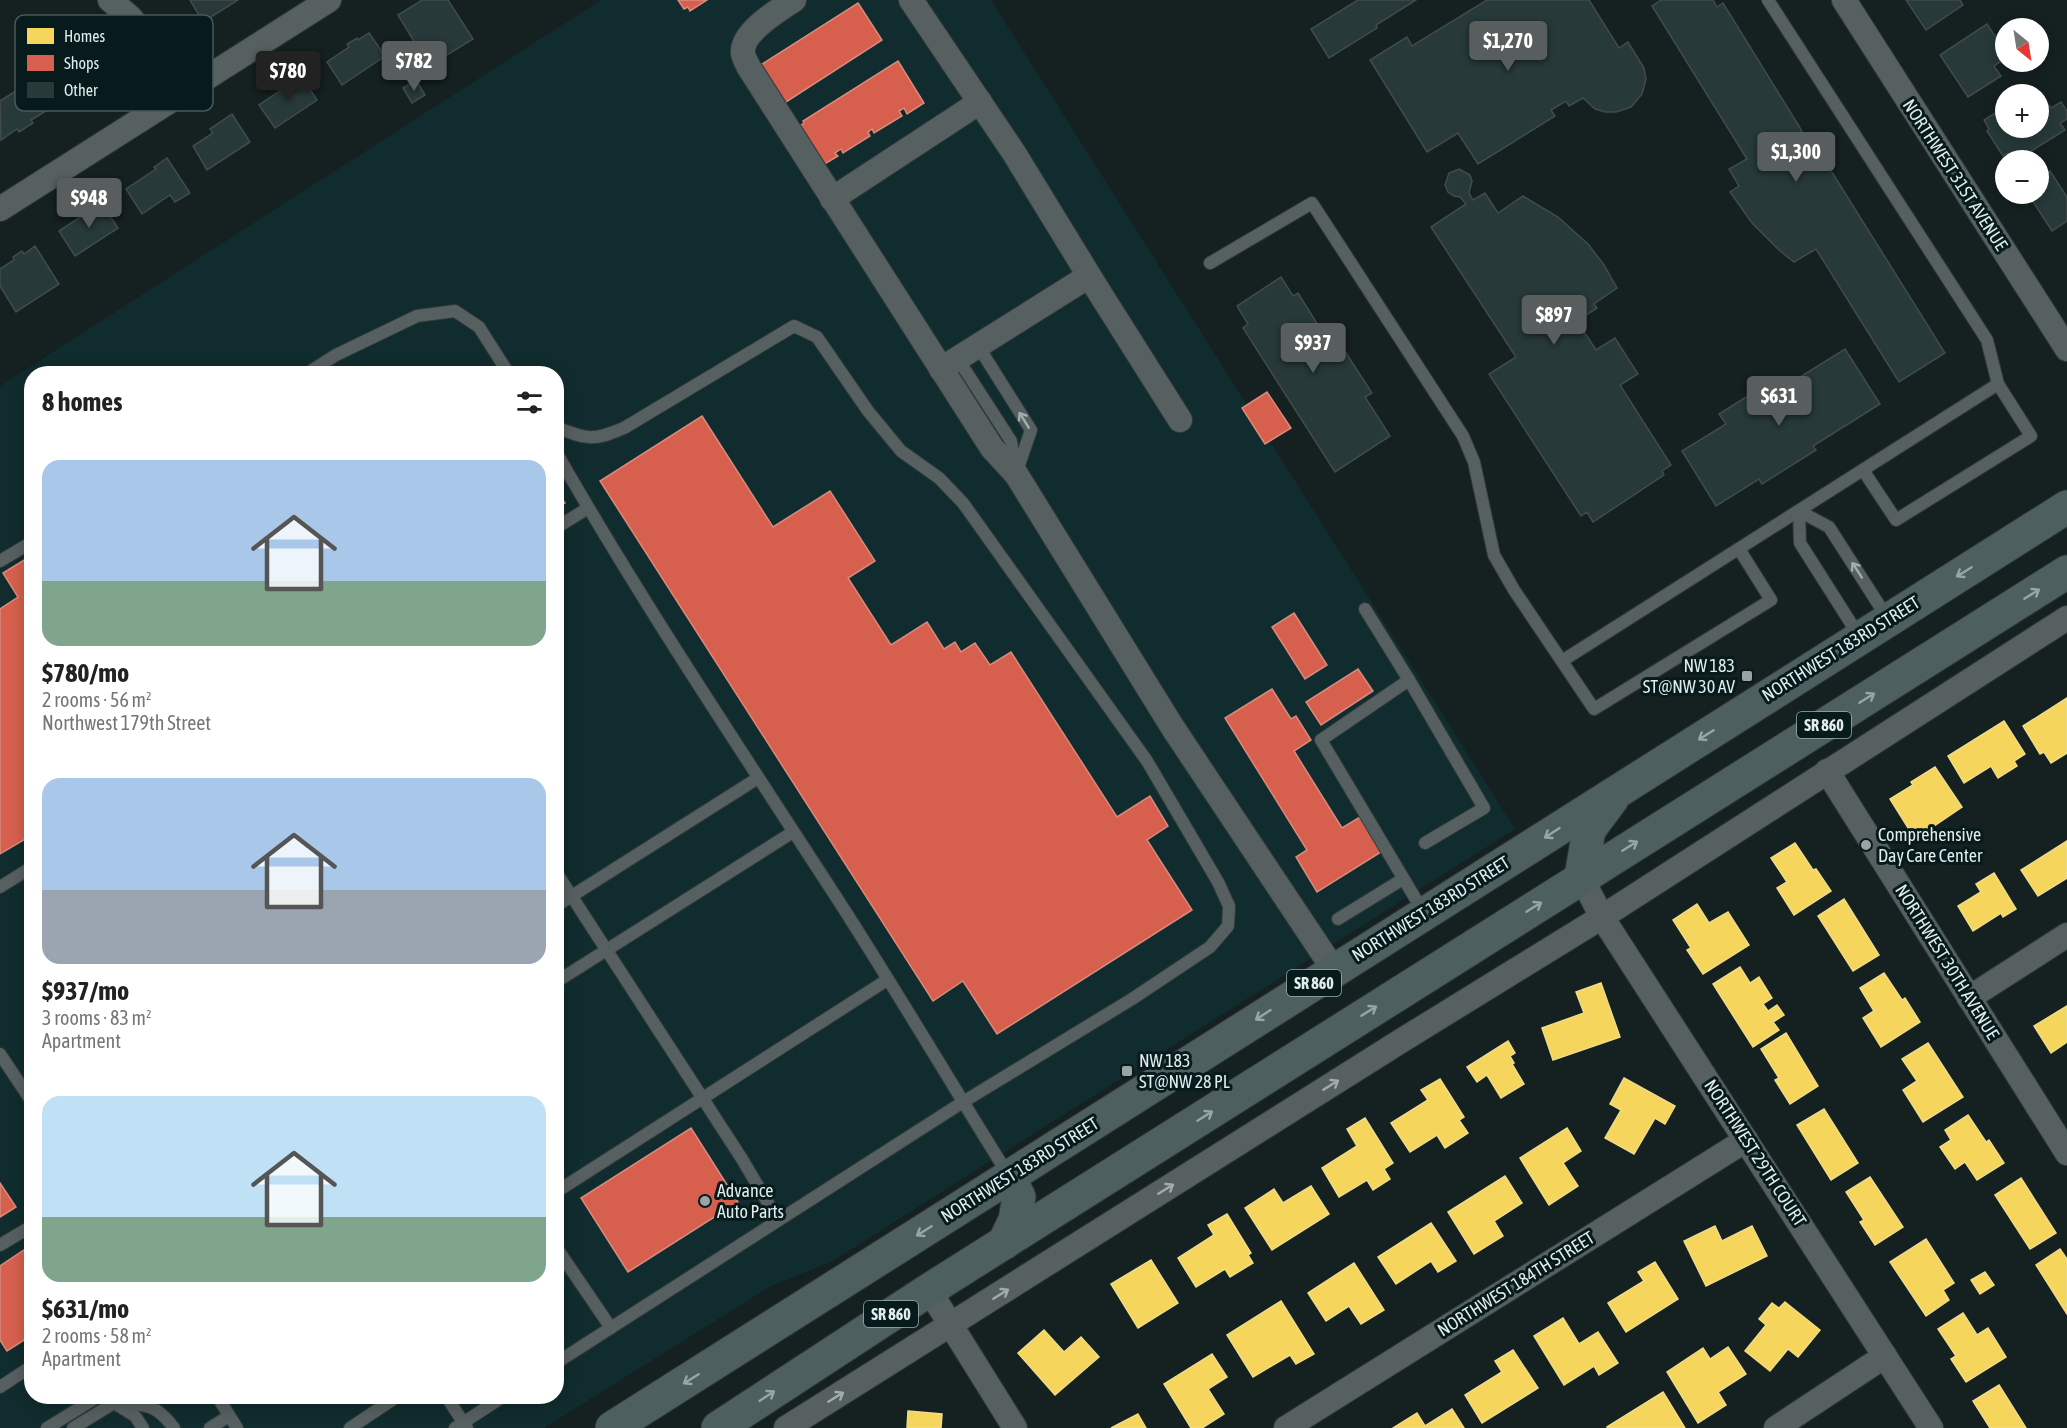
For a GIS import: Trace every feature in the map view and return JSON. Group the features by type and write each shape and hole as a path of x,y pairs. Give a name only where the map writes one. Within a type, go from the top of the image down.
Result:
{"main road":[{"name":"NORTHWEST 183RD STREET","path":"612,1428 2067,507"},
{"name":"SR 860","path":"722,1427 929,1290 2067,572"},
{"path":"1581,877 1589,830 1619,790"},
{"path":"1004,1243 1015,1220 1018,1197 1009,1178"}],"street":[{"path":"110,0 128,15"},
{"path":"213,74 329,0"},
{"path":"794,0 772,14 746,38 743,53 748,66 832,199 959,358 992,448 1016,474 1173,728 1334,970"},
{"path":"911,0 1014,153 1180,420"},
{"name":"NORTHWEST 31ST AVENUE","path":"1844,0 2067,349"},
{"path":"832,199 980,102"},
{"path":"0,209 155,111"},
{"path":"959,358 1089,276"},
{"path":"786,1428 1602,916 2067,618"},
{"name":"NORTHWEST 30TH AVENUE","path":"1827,771 2067,1153"},
{"name":"NORTHWEST 29TH COURT","path":"1581,877 1602,916 1931,1428"},
{"path":"1969,998 2067,935"},
{"name":"NORTHWEST 184TH STREET","path":"1286,1428 1746,1140"},
{"path":"929,1290 1015,1428"},
{"path":"1776,1428 1885,1356"}],"lane":[{"path":"1768,0 1987,340 1998,384 2031,436 1896,520 1863,470"},
{"path":"1210,263 1312,203 1464,436 1474,462 1494,555 1514,590 1594,709 1771,600 1738,549"},
{"path":"319,366 336,355 417,316 455,311 479,327 504,366"},
{"path":"564,430 581,437 600,438 624,428 794,326 817,337 868,411 901,451 939,478 963,502 1147,761 1218,882 1229,906 1228,926 1210,947 564,1358"},
{"path":"959,358 1031,430 1016,474"},
{"path":"1562,661 1998,384"},
{"path":"564,466 588,508 888,980 1009,1178"},
{"path":"564,523 588,508"},
{"path":"1799,511 1829,527 1888,620"},
{"path":"1799,511 1800,543 1860,637"},
{"path":"0,561 24,547"},
{"path":"1365,609 1484,808 1425,843"},
{"path":"1409,680 1321,740 1425,914"},
{"path":"564,901 759,778"},
{"path":"564,977 793,832"},
{"path":"0,887 24,872"},
{"path":"1338,919 1403,879"},
{"path":"564,884 778,1220"},
{"path":"564,1187 888,980"},
{"path":"0,1054 4,1068 24,1092"},
{"path":"0,1245 24,1231"},
{"path":"564,1259 610,1328"},
{"path":"0,1387 24,1371"},
{"path":"47,1428 86,1404"},
{"path":"72,1428 112,1404"},
{"path":"116,1404 135,1416 143,1428"},
{"path":"125,1404 148,1406 165,1416 174,1428"},
{"path":"222,1404 237,1428"},
{"path":"350,1428 386,1404"},
{"path":"450,1404 462,1426 493,1404"},
{"path":"210,1428 229,1416"}],"shaded area":[{"path":"601,0 991,0 1515,829 833,1261 773,1285 544,1428 0,1428 0,386 24,371 24,1404 564,1404 564,366 31,366"}],"building: Homes":[{"path":"2067,698 2067,753 2051,763 2044,752 2040,754 2023,726"},
{"path":"2004,721 2025,754 2014,761 2017,766 1998,778 1991,766 1964,783 1948,756"},
{"path":"1935,767 1962,807 1915,839 1890,799 1913,785 1911,782"},
{"path":"2067,841 2067,878 2038,896 2021,870"},
{"path":"1795,843 1831,891 1794,915 1777,888 1787,882 1771,858"},
{"path":"1994,873 2016,909 2003,917 2001,913 1973,931 1958,906 1981,892 1976,884"},
{"path":"1844,899 1879,955 1853,971 1818,916"},
{"path":"1697,904 1709,923 1728,912 1749,945 1703,974 1687,950 1691,948 1673,920"},
{"path":"1740,967 1750,983 1759,977 1772,998 1763,1004 1768,1011 1777,1005 1784,1015 1773,1022 1779,1030 1753,1047 1713,984"},
{"path":"1884,973 1902,1000 1905,998 1920,1022 1881,1047 1863,1018 1874,1011 1860,988"},
{"path":"1601,983 1620,1037 1553,1060 1542,1028 1584,1013 1576,992"},
{"path":"2067,1006 2067,1042 2051,1053 2034,1026"},
{"path":"1786,1033 1818,1086 1790,1104 1775,1080 1779,1078 1761,1049"},
{"path":"1508,1041 1515,1053 1510,1056 1514,1063 1512,1064 1524,1084 1501,1098 1487,1075 1477,1082 1467,1067"},
{"path":"1928,1043 1963,1097 1923,1122 1903,1090 1917,1081 1902,1059"},
{"path":"1624,1078 1675,1106 1665,1124 1655,1118 1634,1154 1605,1138 1621,1110 1610,1104"},
{"path":"1440,1079 1464,1117 1459,1120 1468,1133 1445,1148 1437,1135 1410,1152 1391,1123 1428,1100 1421,1090"},
{"path":"1824,1109 1858,1163 1831,1180 1797,1125"},
{"path":"1968,1115 2004,1163 1977,1180 1965,1162 1955,1169 1940,1147 1951,1140 1945,1130"},
{"path":"1365,1118 1393,1163 1384,1169 1390,1179 1373,1190 1367,1180 1339,1197 1322,1168 1357,1146 1347,1129"},
{"path":"1567,1128 1581,1151 1563,1163 1578,1186 1549,1205 1520,1158"},
{"path":"1505,1176 1522,1203 1494,1221 1503,1236 1474,1254 1448,1212"},
{"path":"1870,1177 1903,1227 1875,1245 1860,1222 1864,1220 1846,1192"},
{"path":"2021,1178 2056,1233 2030,1249 1995,1195"},
{"path":"1311,1186 1329,1214 1272,1250 1245,1208 1274,1189 1283,1203"},
{"path":"1227,1214 1251,1253 1248,1255 1253,1263 1230,1277 1225,1269 1196,1287 1178,1258 1214,1235 1208,1225"},
{"path":"1431,1223 1456,1261 1438,1272 1431,1261 1396,1284 1378,1257"},
{"path":"1715,1226 1722,1241 1752,1226 1767,1256 1706,1286 1684,1241"},
{"path":"1926,1239 1954,1283 1943,1290 1949,1300 1926,1316 1890,1262"},
{"path":"2060,1249 2067,1259 2067,1314 2036,1265"},
{"path":"1151,1260 1178,1303 1138,1328 1111,1284"},
{"path":"1655,1262 1678,1299 1626,1332 1608,1303 1644,1281 1638,1272"},
{"path":"1354,1263 1384,1310 1361,1324 1349,1306 1326,1321 1308,1293"},
{"path":"1985,1272 1994,1285 1980,1294 1971,1280"},
{"path":"1281,1301 1314,1354 1296,1364 1290,1355 1253,1377 1227,1335"},
{"path":"1785,1302 1820,1330 1798,1357 1788,1349 1770,1371 1745,1351 1766,1325 1759,1319 1772,1303 1779,1308"},
{"path":"1963,1313 1977,1335 1988,1328 2006,1357 1966,1382 1951,1359 1956,1356 1938,1329"},
{"path":"1563,1318 1579,1344 1598,1332 1618,1363 1599,1375 1594,1366 1564,1385 1534,1336"},
{"path":"1044,1330 1064,1352 1081,1337 1099,1357 1055,1395 1018,1353"},
{"path":"1728,1347 1746,1374 1718,1392 1726,1405 1698,1423 1667,1372 1703,1348 1710,1359"},
{"path":"1513,1350 1538,1388 1482,1423 1465,1395 1502,1372 1495,1361"},
{"path":"1212,1354 1227,1377 1208,1389 1224,1414 1202,1428 1191,1428 1164,1384"},
{"path":"1999,1385 2026,1428 1990,1428 1973,1401"},
{"path":"1663,1392 1685,1428 1607,1427"},
{"path":"1452,1409 1464,1428 1393,1428 1417,1413 1425,1426"},
{"path":"908,1411 942,1414 941,1428 907,1428"},
{"path":"1138,1414 1146,1428 1111,1428"}],"building: Shops":[{"path":"678,0 707,0 690,11 688,7 684,9"},
{"path":"858,3 882,40 783,104 759,66"},
{"path":"898,61 924,103 907,114 904,108 899,111 902,116 874,133 872,129 868,132 870,136 843,153 841,149 835,153 838,156 821,166 797,128 804,123 803,121"},
{"path":"1267,392 1291,428 1265,444 1242,408"},
{"path":"702,416 773,527 830,491 875,561 848,578 891,645 927,622 944,649 955,642 961,652 975,643 990,665 1011,652 1117,817 1150,796 1168,826 1147,840 1192,910 997,1034 963,981 933,1001 600,481"},
{"path":"24,560 24,840 0,854 0,609 18,597 3,573"},
{"path":"1294,613 1327,665 1305,679 1272,627"},
{"path":"1358,669 1373,691 1321,725 1306,702"},
{"path":"1272,689 1291,719 1296,716 1311,740 1294,751 1342,828 1360,817 1381,852 1317,892 1296,857 1307,850 1225,718"},
{"path":"691,1128 738,1202 628,1272 581,1198"},
{"path":"0,1183 16,1207 0,1217"},
{"path":"24,1250 24,1340 7,1351 0,1340 0,1266"}],"building: Other":[{"path":"190,0 238,0 213,16 199,15"},
{"path":"422,0 448,0 473,39 429,66 398,15"},
{"path":"1358,0 1416,0 1329,58 1311,29"},
{"path":"1487,0 1589,0 1619,48 1628,42 1644,68 1646,79 1642,94 1631,107 1616,112 1595,109 1583,98 1569,106 1566,101 1551,110 1555,116 1478,164 1458,133 1427,152 1370,60 1407,37 1412,46"},
{"path":"1661,0 1713,0 1717,7 1723,3 1802,131 1794,136 1804,152 1815,145 1945,353 1899,382 1816,249 1794,262 1752,223 1730,192 1739,186 1729,169 1747,159 1652,6"},
{"path":"1906,0 1960,0 1963,5 1926,30"},
{"path":"1987,24 1995,36 1995,72 2001,76 1968,97 1940,55"},
{"path":"369,33 385,56 342,85 327,62 349,47 347,44"},
{"path":"302,77 317,100 275,128 259,105 281,90 280,87 288,81 290,85"},
{"path":"416,80 425,95 412,103 403,88"},
{"path":"15,92 15,111 46,111 31,120 33,123 19,132 17,129 1,140 0,101"},
{"path":"2061,102 2067,111 2067,119 2060,123 2065,130 2033,150 1999,150 1987,131 1989,129 1984,120 1995,113 1995,138 2049,138 2049,105 2051,108"},
{"path":"232,114 250,142 207,170 193,146 213,133 210,129"},
{"path":"167,158 190,193 175,202 170,195 142,214 126,189 156,169 154,167"},
{"path":"1459,169 1470,175 1472,181 1469,193 1473,200 1485,193 1498,213 1523,196 1558,217 1588,244 1604,265 1617,288 1594,304 1597,308 1577,321 1596,350 1615,338 1638,374 1620,385 1671,465 1662,471 1664,475 1593,522 1587,512 1581,516 1489,374 1516,357 1431,227 1466,204 1460,197 1448,192 1445,185 1449,173"},
{"path":"2049,172 2067,197 2067,221 2052,231 2034,204 2049,204"},
{"path":"100,201 118,228 75,256 59,231"},
{"path":"35,246 59,284 16,312 0,286 0,269 14,260 13,257 22,251 24,254"},
{"path":"1281,277 1293,296 1298,293 1323,333 1330,328 1372,393 1365,397 1390,436 1335,472 1243,328 1248,324 1237,306"},
{"path":"1845,349 1880,404 1813,446 1816,450 1762,484 1759,479 1716,506 1682,451 1726,424 1719,414 1770,382 1776,392"}],"place":[{"name":"NW 183 ST@NW 30 AV","path":"1747,676"},
{"name":"Comprehensive Day Care Center","path":"1866,845"},
{"name":"NW 183 ST@NW 28 PL","path":"1127,1071"},
{"name":"Advance Auto Parts","path":"705,1201"}]}
